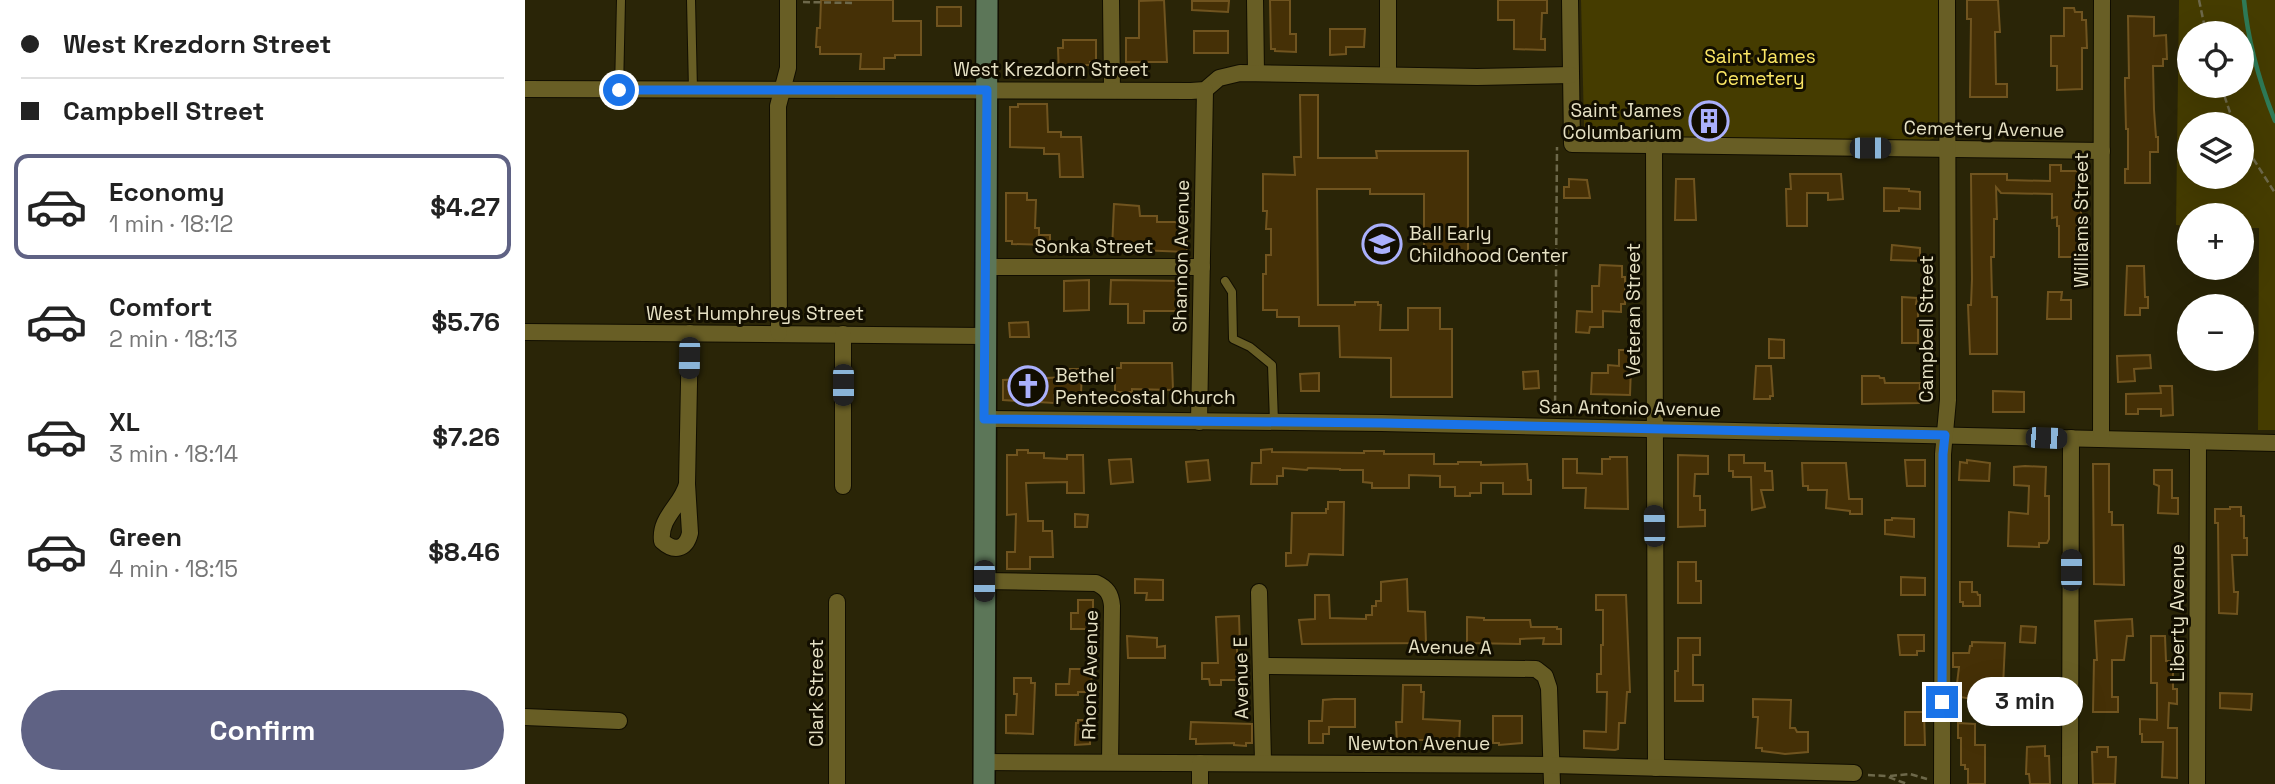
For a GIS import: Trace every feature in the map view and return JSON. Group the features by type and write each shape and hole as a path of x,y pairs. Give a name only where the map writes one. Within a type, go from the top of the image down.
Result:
{"street":[{"path":"984,784 987,0"},
{"path":"1111,0 1112,90"},
{"path":"1255,0 1256,73"},
{"path":"1388,0 1388,74"},
{"path":"1565,144 1571,75 1570,0"},
{"name":"Campbell Street","path":"1938,783 1943,454 1948,400 1947,0"},
{"name":"Williams Street","path":"2101,439 2102,0"},
{"path":"779,333 778,106 788,68 793,1"},
{"name":"West Krezdorn Street","path":"525,89 1205,90 1219,78 1256,73 1464,77 1571,75"},
{"name":"Shannon Avenue","path":"1199,422 1205,90"},
{"name":"Cemetery Avenue","path":"1565,144 2102,151"},
{"name":"Veteran Street","path":"1654,146 1655,768"},
{"name":"Sonka Street","path":"985,267 1202,267"},
{"name":"West Humphreys Street","path":"525,332 985,336"},
{"path":"687,484 690,333"},
{"path":"843,334 843,486"},
{"name":"San Antonio Avenue","path":"984,419 1555,427 2275,443"},
{"path":"2070,784 2071,438"},
{"name":"Liberty Avenue","path":"2197,784 2198,442"},
{"name":"Rhone Avenue","path":"984,581 1088,582 1107,589 1112,606 1110,762"},
{"name":"Avenue E","path":"1259,592 1263,762"},
{"name":"Clark Street","path":"837,602 838,784"},
{"name":"Avenue A","path":"1262,666 1536,669 1542,672 1548,681 1552,784"},
{"path":"525,717 619,720"},
{"name":"Newton Avenue","path":"984,762 1552,765 1854,773"},
{"path":"1200,763 1200,784"}],"lane":[{"path":"619,90 621,0"},
{"path":"691,0 693,90"},
{"path":"1225,281 1232,292 1233,338 1250,347 1272,365 1274,422"}],"path":[{"path":"2199,0 2203,21"},
{"path":"793,1 852,3"},
{"path":"1555,427 1565,144"},
{"path":"2254,160 2275,193"},
{"path":"1854,773 1918,775 1938,783"},
{"path":"1886,776 1907,784"}],"green space":[{"name":"Saint James Cemetery","path":"1581,0 1939,0 1939,132 1935,138 1927,141 1596,136 1584,126"},
{"path":"2179,0 2275,0 2275,430 2258,430 2259,228 2254,228 2254,203 2177,203 2176,225 2177,150 2177,189 2254,189 2254,112 2178,112 2178,98 2254,98 2254,21 2179,21"}],"building":[{"path":"821,0 893,0 893,21 921,21 921,55 895,55 895,58 884,58 884,69 860,69 861,54 820,54 820,47 816,47"},
{"path":"1164,0 1167,62 1126,62 1126,38 1139,38 1139,1"},
{"path":"1270,0 1290,0 1290,34 1296,34 1296,52 1271,49"},
{"path":"1498,0 1547,0 1547,13 1542,13 1541,39 1545,39 1545,50 1514,49 1514,20 1498,20"},
{"path":"1967,0 1998,0 2000,32 1995,32 1996,84 2007,84 2007,97 1970,97 1971,19 1967,19"},
{"path":"1192,1 1229,1 1228,12 1192,10"},
{"path":"937,7 961,7 961,26 937,26"},
{"path":"2064,8 2074,8 2075,12 2082,12 2082,20 2086,20 2087,48 2082,48 2082,89 2057,90 2057,66 2051,66 2051,36 2064,36"},
{"path":"2128,16 2154,17 2154,36 2166,35 2167,59 2163,59 2163,66 2153,66 2158,152 2150,152 2150,183 2125,183 2125,169 2128,169 2125,78 2129,78"},
{"path":"1330,29 1365,29 1364,47 1346,47 1346,54 1330,55"},
{"path":"1194,31 1228,31 1228,53 1194,53"},
{"path":"1063,40 1096,40 1096,62 1090,62 1090,65 1072,65 1072,77 1059,77 1058,48 1063,48"},
{"path":"1300,95 1318,95 1318,158 1377,158 1376,151 1468,151 1468,253 1424,253 1424,194 1370,194 1370,189 1317,189 1318,305 1378,302 1378,305 1381,305 1380,330 1408,330 1408,308 1440,308 1440,329 1452,329 1452,397 1391,397 1391,358 1340,357 1339,326 1299,326 1299,317 1277,317 1277,310 1263,310 1263,274 1266,274 1266,255 1271,255 1271,229 1266,229 1267,211 1263,211 1263,174 1295,175 1294,157 1301,157"},
{"path":"1018,104 1047,104 1048,132 1061,132 1061,137 1081,137 1083,177 1060,177 1059,154 1044,154 1044,148 1010,147 1010,107 1018,107"},
{"path":"2050,165 2061,165 2061,171 2078,171 2081,217 2077,226 2077,257 2059,257 2059,226 2057,217 2052,218 2052,194 2001,193 1996,187 1997,219 1994,219 1994,257 1991,257 1992,297 1997,297 1997,354 1970,354 1968,305 1971,305 1972,279 1971,174 2007,174 2007,180 2050,181"},
{"path":"1790,174 1841,174 1843,199 1828,200 1828,193 1807,193 1807,226 1787,226 1786,189 1791,189"},
{"path":"1569,179 1587,180 1590,198 1564,198 1564,187 1569,187"},
{"path":"1676,179 1694,179 1696,220 1675,220"},
{"path":"1884,188 1920,192 1920,209 1899,208 1899,211 1884,211"},
{"path":"1006,193 1027,193 1027,200 1036,200 1035,228 1039,228 1039,235 1050,235 1050,245 1012,244 1012,241 1006,241"},
{"path":"1114,204 1139,206 1140,216 1157,216 1157,222 1187,222 1187,252 1112,249"},
{"path":"1892,245 1920,248 1920,261 1891,260"},
{"path":"1600,265 1622,266 1622,277 1625,277 1625,304 1621,304 1621,312 1603,311 1603,327 1590,327 1589,333 1576,332 1577,311 1592,312 1592,286 1599,286"},
{"path":"2127,266 2144,266 2148,308 2140,308 2140,315 2125,315"},
{"path":"1089,280 1089,310 1064,311 1064,281"},
{"path":"1111,280 1186,281 1186,311 1144,311 1144,323 1128,323 1128,304 1110,304"},
{"path":"2048,292 2062,292 2061,300 2071,300 2071,319 2047,319"},
{"path":"1902,297 1917,298 1918,343 1902,343"},
{"path":"1028,322 1029,337 1010,337 1009,323"},
{"path":"1769,339 1784,340 1784,358 1769,358"},
{"path":"1619,350 1633,350 1632,353 1635,353 1635,366 1631,366 1630,395 1591,394 1592,373 1608,373 1608,365 1619,366"},
{"path":"2150,355 2151,368 2134,369 2135,381 2118,382 2117,356"},
{"path":"1121,363 1172,363 1173,390 1132,389 1132,392 1115,392 1115,368 1121,368"},
{"path":"1756,366 1771,366 1773,396 1770,396 1770,399 1754,399"},
{"path":"1066,369 1082,369 1081,395 1054,395 1054,403 1003,400 1003,380 1066,377"},
{"path":"1538,371 1539,388 1524,389 1523,372"},
{"path":"1319,373 1319,391 1301,391 1300,374"},
{"path":"1862,376 1879,376 1884,378 1885,383 1920,383 1919,403 1862,404"},
{"path":"2160,386 2172,386 2173,415 2161,416 2161,409 2138,409 2138,414 2126,414 2126,394 2161,393"},
{"path":"1993,391 2024,392 2024,412 1993,412"},
{"path":"1272,449 1272,452 1384,451 1384,454 1434,454 1434,464 1527,464 1531,494 1503,494 1503,483 1481,483 1481,493 1455,496 1455,487 1440,487 1440,476 1409,475 1409,488 1372,488 1372,483 1363,482 1363,470 1340,469 1283,468 1283,476 1277,476 1277,484 1251,484 1252,463 1261,463 1261,450"},
{"path":"1017,450 1044,453 1044,458 1067,459 1067,455 1083,455 1084,493 1067,493 1067,482 1026,483 1028,521 1043,521 1043,531 1052,531 1053,557 1030,557 1030,569 1007,569 1007,552 1015,552 1016,514 1007,515 1007,455 1017,455"},
{"path":"1678,455 1708,456 1708,474 1695,474 1694,496 1700,496 1700,510 1705,510 1705,526 1678,527"},
{"path":"1729,455 1744,455 1744,463 1765,463 1765,471 1772,471 1773,490 1761,490 1765,507 1752,510 1751,477 1733,477 1733,471 1729,471"},
{"path":"1627,457 1628,509 1585,508 1586,488 1563,488 1563,459 1577,459 1577,473 1602,474 1602,459"},
{"path":"1131,459 1133,482 1111,484 1109,460"},
{"path":"1208,460 1210,480 1188,482 1186,462"},
{"path":"1905,460 1925,460 1925,486 1907,486"},
{"path":"1967,460 1990,463 1989,481 1959,480 1960,462 1967,463"},
{"path":"1802,463 1846,463 1849,499 1862,499 1862,514 1826,508 1827,490 1808,490 1808,486 1803,486"},
{"path":"2093,464 2109,464 2109,512 2112,512 2112,525 2123,525 2124,585 2094,584"},
{"path":"2014,467 2046,467 2045,496 2049,496 2049,539 2047,543 2039,543 2039,547 2008,546 2009,512 2028,514 2029,486 2014,485"},
{"path":"2154,470 2172,470 2172,498 2178,498 2178,514 2158,513 2159,486 2154,484"},
{"path":"1328,502 1344,502 1343,555 1309,554 1307,565 1286,566 1286,553 1291,553 1292,513 1326,513"},
{"path":"2241,507 2241,516 2244,516 2244,538 2247,538 2247,555 2232,555 2234,592 2238,592 2237,614 2219,613 2218,523 2215,523 2215,509"},
{"path":"1075,514 1088,515 1087,527 1075,527"},
{"path":"1914,519 1914,537 1885,534 1885,520"},
{"path":"1678,562 1696,562 1696,581 1701,581 1701,603 1678,603"},
{"path":"1901,577 1925,578 1925,595 1901,595"},
{"path":"1135,579 1163,580 1163,600 1146,600 1147,593 1135,593"},
{"path":"1407,579 1408,611 1425,612 1426,643 1302,644 1299,620 1315,619 1315,595 1329,595 1330,618 1366,619 1366,615 1372,615 1372,606 1376,606 1376,601 1381,601 1381,582"},
{"path":"1960,582 1972,582 1972,592 1980,595 1980,606 1963,606 1963,602 1960,602"},
{"path":"1596,595 1626,595 1630,692 1627,692 1625,723 1619,723 1618,749 1615,750 1584,748 1584,731 1606,732 1607,692 1597,692 1597,674 1601,674 1603,610 1596,610"},
{"path":"1078,600 1093,600 1093,629 1071,629 1071,613 1078,613"},
{"path":"1239,616 1237,680 1221,680 1221,685 1210,685 1209,679 1202,679 1202,663 1218,663 1216,617"},
{"path":"1467,617 1484,620 1530,620 1531,627 1557,627 1561,629 1561,644 1543,644 1544,638 1520,639 1520,644 1467,643"},
{"path":"2132,619 2133,636 2127,636 2124,660 2112,660 2112,697 2118,697 2118,712 2093,712 2094,660 2097,660 2095,621"},
{"path":"2021,626 2036,627 2035,643 2020,642"},
{"path":"1898,635 1924,635 1924,651 1917,651 1917,655 1900,655"},
{"path":"1127,636 1157,638 1157,647 1165,646 1165,658 1128,658"},
{"path":"2151,636 2165,636 2166,661 2173,661 2173,689 2177,689 2177,704 2169,703 2168,728 2177,728 2177,778 2162,777 2163,742 2142,742 2140,734 2140,719 2157,720 2157,683 2151,683"},
{"path":"1678,638 1700,638 1700,655 1693,655 1693,685 1703,685 1703,701 1675,701"},
{"path":"1972,642 2005,643 2003,687 1985,687 1979,700 1960,697 1960,692 1956,692 1959,667 1953,667 1953,653 1969,653"},
{"path":"1070,669 1092,669 1091,692 1056,695 1056,684 1069,684"},
{"path":"1014,678 1031,678 1031,683 1035,683 1033,734 1006,733 1006,715 1016,715 1017,694 1014,694"},
{"path":"1403,685 1421,685 1421,692 1424,692 1423,719 1460,721 1459,744 1441,744 1441,740 1415,740 1416,744 1397,744 1396,722 1402,722"},
{"path":"2033,685 2050,685 2050,702 2033,702"},
{"path":"2220,693 2252,694 2251,710 2220,708"},
{"path":"1355,699 1355,727 1329,727 1329,734 1323,734 1323,743 1309,743 1309,721 1322,721 1323,700"},
{"path":"1753,699 1791,700 1790,728 1795,728 1797,732 1808,732 1808,752 1785,754 1756,748 1758,717 1753,717"},
{"path":"1905,712 1924,712 1925,745 1905,745"},
{"path":"1493,716 1522,716 1522,743 1493,743"},
{"path":"1078,720 1090,720 1090,744 1075,745"},
{"path":"1191,722 1252,724 1252,743 1246,743 1246,746 1234,743 1196,744 1196,739 1190,739"},
{"path":"1958,723 1975,724 1975,745 1985,745 1985,784 1968,784 1968,769 1961,765"},
{"path":"2045,746 2045,756 2049,756 2050,784 2030,784 2029,774 2026,774 2027,747"},
{"path":"2097,747 2108,747 2108,757 2116,757 2115,784 2093,784 2092,752 2097,752"}],"waterway":[{"path":"2244,0 2255,61 2275,121"}],"place":[{"name":"Saint James Columbarium","path":"1709,121"},
{"name":"Ball Early Childhood Center","path":"1382,244"},
{"name":"Bethel Pentecostal Church","path":"1028,386"}],"route":[{"path":"619,90 987,90 984,419 1382,423 1945,435 1942,702"}]}
